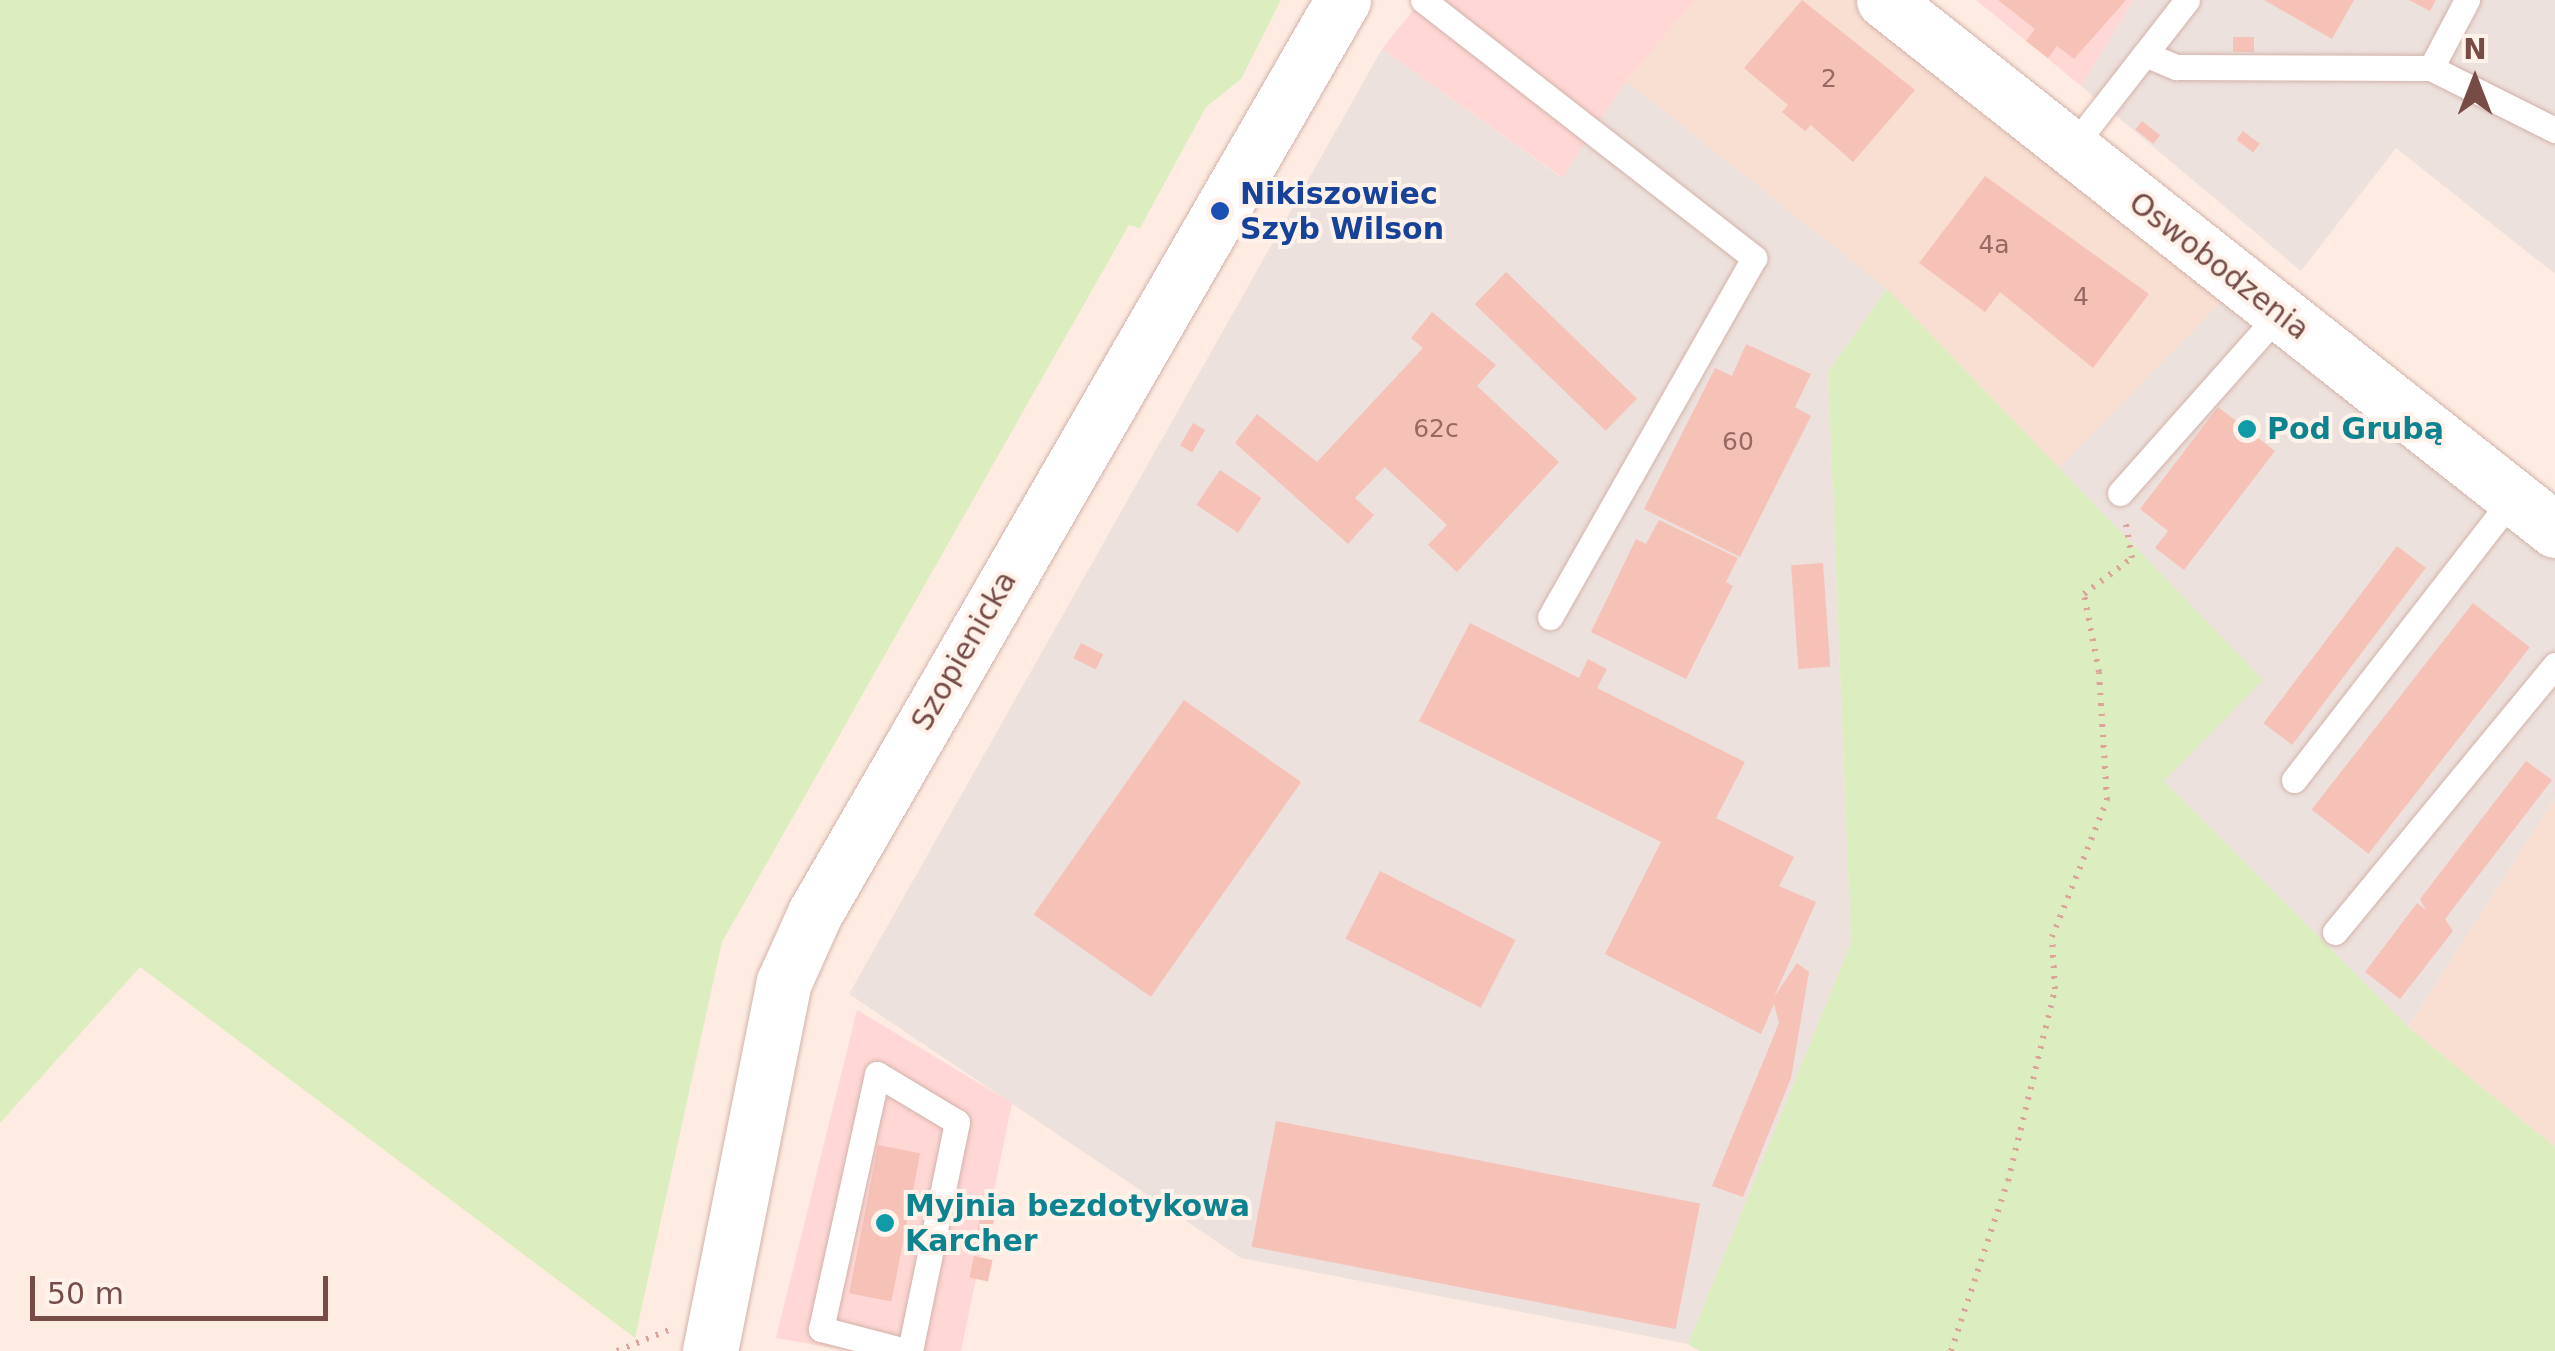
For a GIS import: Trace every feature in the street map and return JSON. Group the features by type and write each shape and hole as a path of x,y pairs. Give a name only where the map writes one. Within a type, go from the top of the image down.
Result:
{"street":[{"name":"Szopienicka","path":"692,1340 784,982 815,913 1344,0"},
{"name":"Oswobodzenia","path":"1884,0 2534,514"}],"lane":[{"path":"1423,0 1754,258 1550,618"},
{"path":"2070,150 2187,0"},
{"path":"2432,68 2467,0"},
{"path":"2145,54 2176,67 2432,68 2555,130"},
{"path":"2120,493 2280,314"},
{"path":"2294,780 2534,514"},
{"path":"2335,932 2555,665"},
{"path":"877,1074 958,1122 908,1351 822,1329 877,1074"}],"path":[{"path":"1951,1351 2008,1181 2055,989 2052,936 2107,800 2099,672 2084,594 2132,558 2120,493"},
{"path":"617,1351 692,1340"}],"shaded area":[{"path":"1421,0 1695,0 1626,81 1563,178 1382,49"},
{"path":"1695,0 1874,0 2227,296 2059,468 1887,289 1626,81"},
{"path":"1976,0 2134,0 2081,86"},
{"path":"2134,0 2555,0 2555,274 2396,148 2301,271 2081,86"},
{"path":"1382,49 1562,178 1626,81 1887,289 1828,372 1851,943 1688,1344 1241,1258 849,994"},
{"path":"2227,296 2555,554 2555,798 2408,1027 2163,780 2262,680 2059,468"},
{"path":"2555,798 2555,1147 2408,1027"},
{"path":"857,1010 1012,1103 961,1351 850,1351 776,1338"}],"green space":[{"path":"0,0 1281,0 1241,79 1206,107 1140,228 1129,225 722,942 635,1338 140,967 0,1123"},
{"path":"1887,289 2263,680 2164,781 2408,1027 2555,1147 2555,1351 1700,1351 1688,1344 1851,943 1828,372"}],"building":[{"path":"1802,0 1915,90 1853,162 1811,125 1805,131 1782,112 1788,105 1744,68"},
{"path":"1998,0 2126,0 2074,59 2057,46 2048,58 2026,41 2035,29"},
{"path":"2264,0 2354,0 2332,39"},
{"path":"2409,0 2436,0 2430,11"},
{"path":"2233,37 2254,37 2254,52 2233,52"},
{"path":"2142,121 2160,135 2153,144 2135,130"},
{"path":"2243,131 2260,144 2253,152 2236,140"},
{"path":"1985,176 2149,294 2093,368 2000,292 1985,312 1919,263"},
{"path":"1506,272 1637,398 1606,431 1475,304"},
{"path":"1432,312 1496,365 1477,386 1559,462 1457,572 1428,545 1447,525 1385,467 1355,498 1374,515 1348,544 1235,443 1257,414 1317,462 1423,348 1411,338"},
{"path":"1746,344 1811,374 1795,407 1811,416 1740,557 1644,509 1715,368 1732,376"},
{"path":"2218,407 2275,451 2184,570 2155,548 2168,531 2140,509"},
{"path":"1193,423 1205,430 1192,453 1180,446"},
{"path":"1220,470 1261,498 1238,533 1197,505"},
{"path":"1659,520 1738,558 1726,582 1733,586 1686,679 1591,632 1636,539 1646,544"},
{"path":"2397,546 2426,568 2292,745 2263,723"},
{"path":"1823,563 1830,667 1798,669 1791,565"},
{"path":"2473,603 2530,647 2368,854 2312,809"},
{"path":"1470,623 1579,678 1588,659 1607,669 1597,688 1745,762 1716,818 1794,857 1779,886 1816,902 1774,997 1797,963 1809,972 1791,1078 1743,1197 1712,1186 1779,1023 1774,1004 1761,1034 1605,954 1661,842 1419,721"},
{"path":"1081,643 1103,654 1096,669 1073,658"},
{"path":"1184,700 1301,782 1151,997 1034,915"},
{"path":"2526,761 2552,780 2445,919 2453,931 2400,999 2365,972 2417,903 2426,910 2420,899"},
{"path":"1380,871 1515,940 1481,1008 1345,939"},
{"path":"1276,1121 1700,1203 1676,1329 1252,1247"},
{"name":"Myjnia bezdotykowa Karcher","path":"878,1145 920,1153 891,1301 849,1293"},
{"path":"982,1209 996,1212 988,1248 974,1245"},
{"path":"974,1256 993,1260 988,1281 969,1278"}],"place":[{"name":"Nikiszowiec Szyb Wilson","path":"1220,211"},
{"name":"Pod Grubą","path":"2247,429"},
{"name":"Myjnia bezdotykowa Karcher","path":"885,1223"}]}
